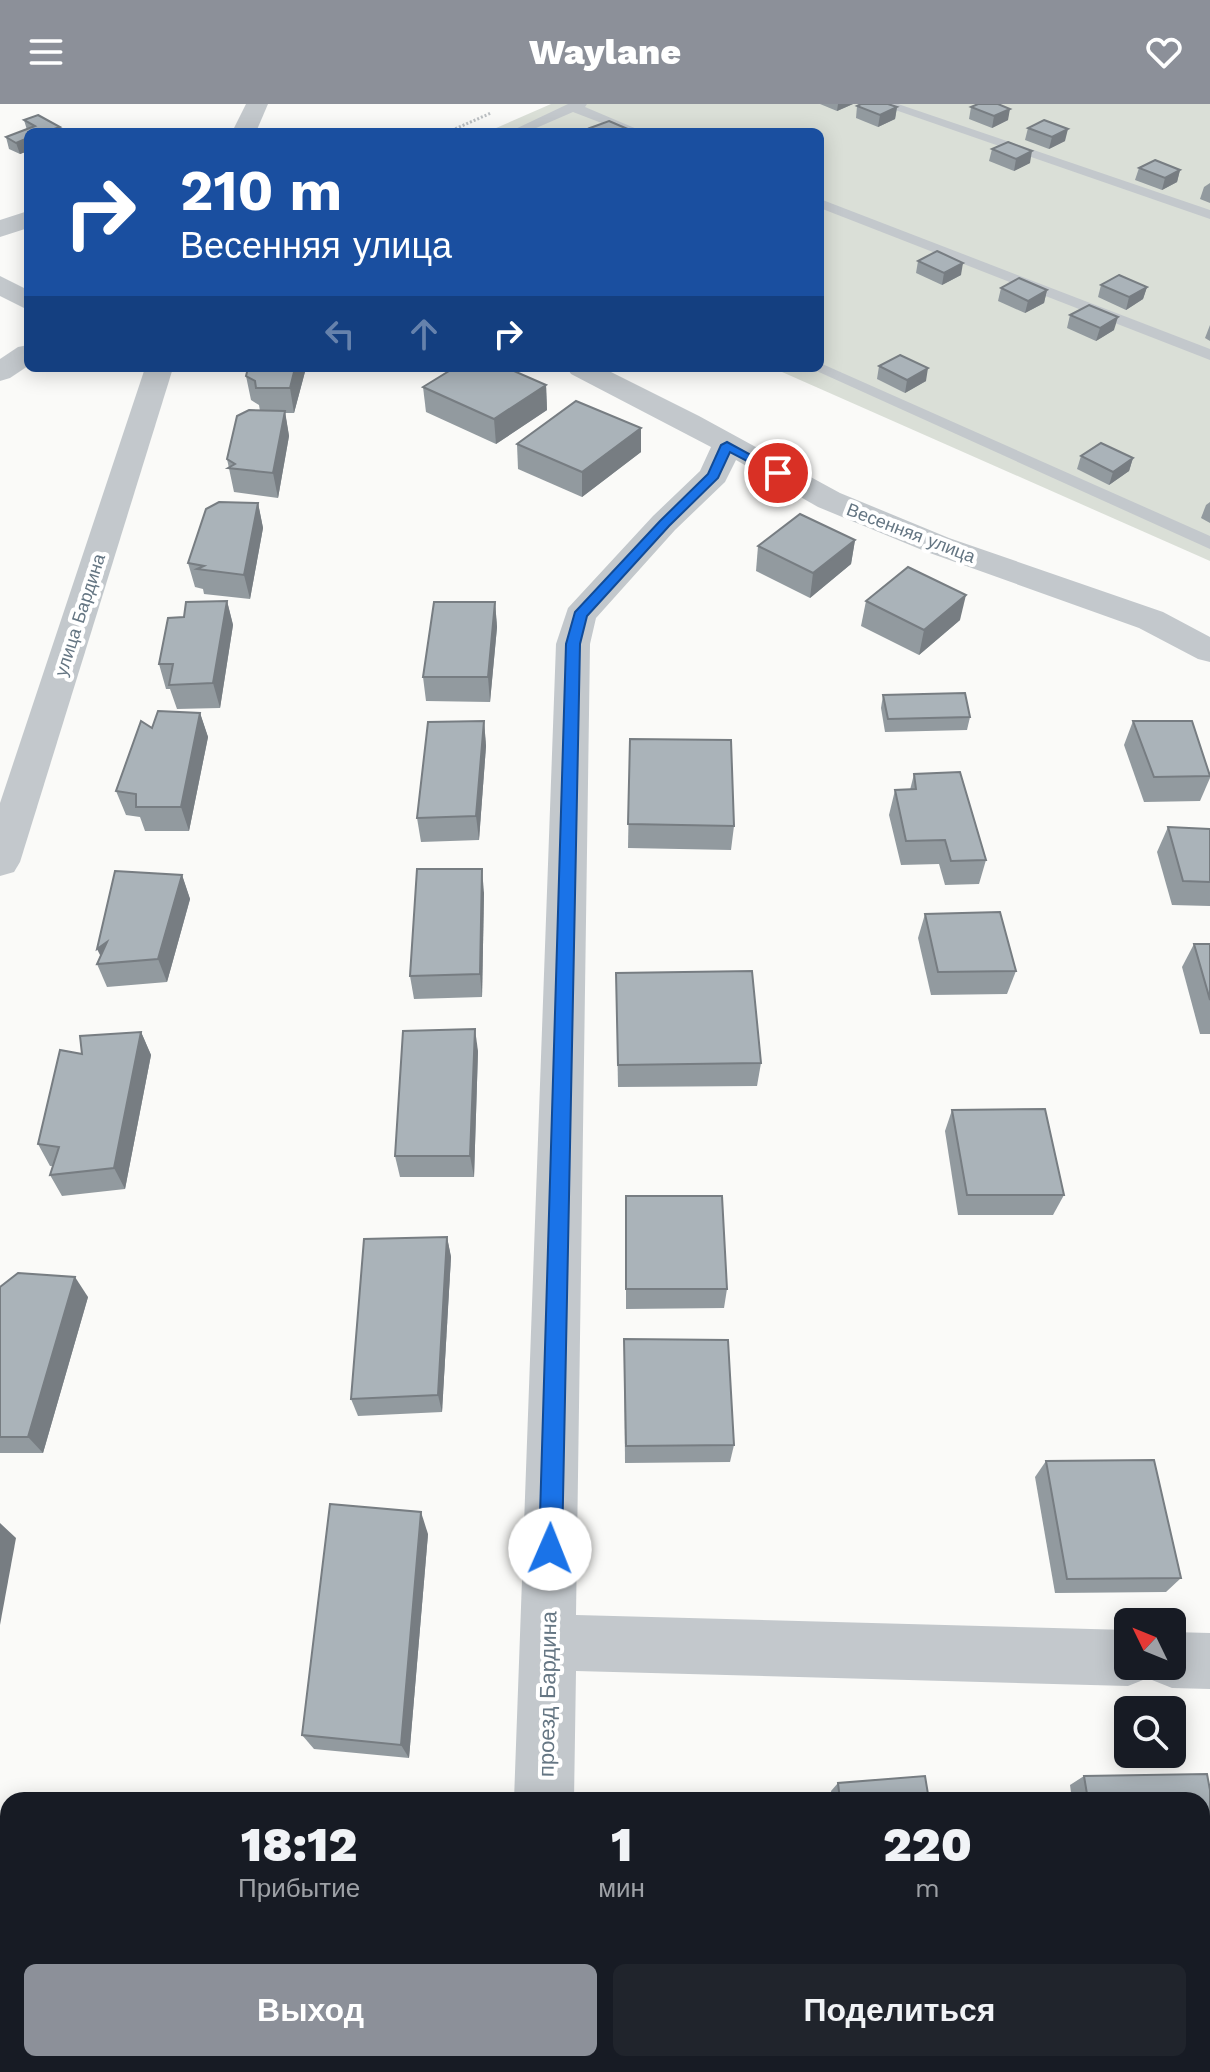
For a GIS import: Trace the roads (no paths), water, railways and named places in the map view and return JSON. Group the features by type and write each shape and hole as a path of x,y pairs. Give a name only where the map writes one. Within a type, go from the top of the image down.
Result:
{"street":[{"path":"246,128 257,104"},
{"path":"0,229 24,220"},
{"path":"0,284 24,299"},
{"path":"0,372 24,356"},
{"name":"улица Бардина","path":"0,862 158,372"},
{"name":"Весенняя улица","path":"589,372 689,422 829,500 938,545 1151,620 1210,651"},
{"name":"проезд Бардина","path":"544,1792 573,644 580,615 664,523 714,475 727,445"},
{"path":"548,1642 1114,1658"},
{"path":"1186,1660 1210,1661"}],"lane":[{"path":"885,104 1210,215"},
{"path":"525,128 577,106 628,128"},
{"path":"824,205 1210,355"},
{"path":"824,371 1210,543"}]}
